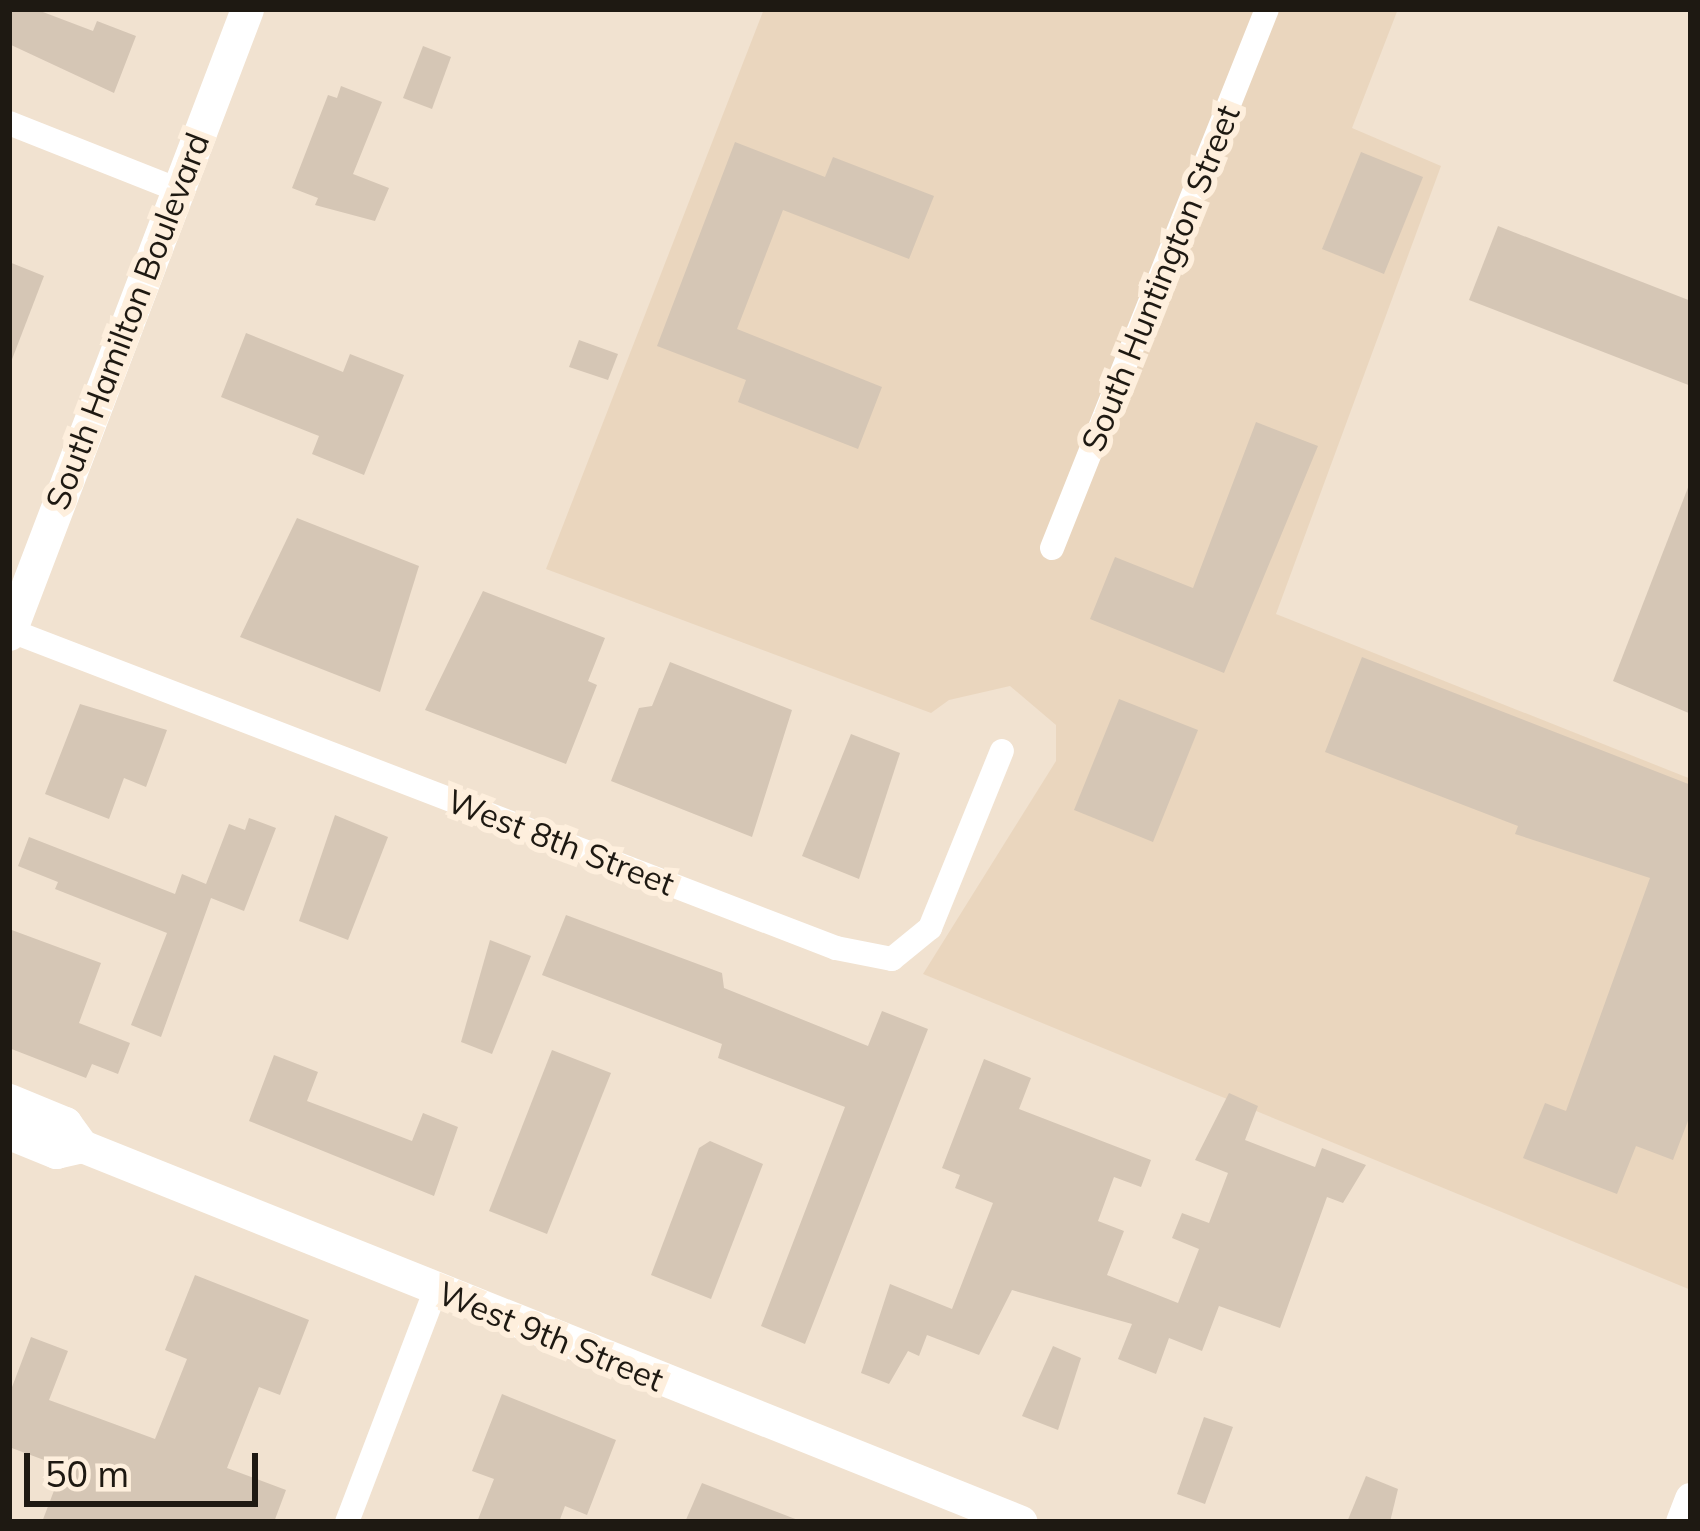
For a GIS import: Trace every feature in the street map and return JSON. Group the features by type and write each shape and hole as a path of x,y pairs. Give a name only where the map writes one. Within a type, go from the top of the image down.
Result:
{"street":[{"name":"South Hamilton Boulevard","path":"10,631 247,9"},
{"name":"South Huntington Street","path":"1052,548 1268,9"},
{"path":"9,123 176,189"},
{"name":"West 8th Street","path":"10,631 836,948 892,959 930,928 1002,751"},
{"name":"West 9th Street","path":"9,1100 65,1123 82,1146 1021,1522"},
{"name":"West 9th Street","path":"9,1133 56,1152 82,1146"},
{"path":"347,1522 436,1289"},
{"path":"1682,1522 1691,1499"}],"shaded area":[{"path":"764,9 1398,9 1352,128 1441,166 1276,614 1691,779 1691,1290 923,974 1056,761 1056,725 1010,686 949,700 931,713 546,569"}],"building":[{"path":"9,9 35,9 93,31 97,21 136,36 114,93 9,44"},
{"path":"423,46 451,57 432,109 403,98"},
{"path":"341,86 382,102 353,174 389,188 375,221 315,205 318,198 292,188 328,95 337,98"},
{"path":"735,142 825,177 833,157 934,196 909,259 783,210 737,329 882,387 858,449 738,402 746,380 657,346"},
{"path":"1361,152 1423,177 1384,274 1322,249"},
{"path":"1498,226 1691,301 1691,386 1469,300"},
{"path":"9,262 44,276 11,362 9,362"},
{"path":"246,333 343,372 350,354 404,375 364,475 312,454 319,436 221,397"},
{"path":"579,340 618,354 608,380 569,367"},
{"path":"1256,422 1318,446 1224,673 1090,619 1115,557 1193,588"},
{"path":"1691,486 1691,714 1613,681"},
{"path":"297,518 419,566 380,692 240,637"},
{"path":"483,591 605,638 588,681 597,685 566,764 425,710"},
{"path":"1362,657 1691,785 1691,1113 1673,1160 1636,1146 1617,1194 1523,1158 1545,1103 1566,1111 1650,878 1515,834 1518,826 1325,752"},
{"path":"670,662 792,710 752,837 611,781 639,708 652,706"},
{"path":"1119,699 1198,730 1153,842 1074,810"},
{"path":"80,704 167,730 146,787 124,778 109,819 45,794"},
{"path":"851,734 900,753 859,879 802,856"},
{"path":"335,815 388,837 348,940 299,921"},
{"path":"249,818 276,828 244,911 211,898 161,1037 131,1025 167,933 55,889 58,882 18,866 29,837 175,894 182,874 206,884 229,824 245,830"},
{"path":"566,915 722,973 724,988 868,1046 882,1011 928,1029 805,1344 761,1326 845,1107 718,1058 722,1044 542,975"},
{"path":"9,929 101,963 79,1023 130,1043 118,1074 92,1064 86,1078 9,1048"},
{"path":"490,940 531,956 492,1054 461,1042"},
{"path":"552,1050 611,1073 547,1234 489,1211"},
{"path":"274,1055 318,1072 307,1101 412,1141 423,1113 458,1127 434,1196 249,1121"},
{"path":"984,1059 1031,1078 1019,1109 1151,1160 1141,1187 1114,1177 1098,1221 1124,1231 1107,1275 1178,1303 1199,1249 1172,1238 1182,1213 1209,1223 1228,1173 1195,1160 1229,1093 1258,1106 1245,1140 1315,1167 1322,1148 1366,1165 1343,1203 1327,1197 1280,1328 1219,1306 1202,1351 1169,1338 1156,1374 1118,1359 1132,1324 1012,1290 979,1355 927,1335 919,1356 908,1351 889,1384 861,1373 890,1284 952,1309 993,1203 955,1188 960,1175 942,1168"},
{"path":"710,1141 763,1164 711,1299 651,1275 699,1148"},
{"path":"195,1275 309,1320 280,1395 259,1387 227,1468 286,1490 274,1522 42,1522 63,1467 9,1447 9,1395 31,1337 68,1351 49,1400 155,1439 187,1359 165,1350"},
{"path":"1053,1346 1081,1358 1058,1430 1022,1416"},
{"path":"502,1394 616,1440 587,1515 565,1506 559,1522 477,1522 494,1479 472,1471"},
{"path":"1204,1417 1233,1427 1205,1504 1177,1494"},
{"path":"1366,1476 1398,1489 1390,1522 1347,1522"},
{"path":"702,1483 798,1520 798,1522 685,1522"}]}
